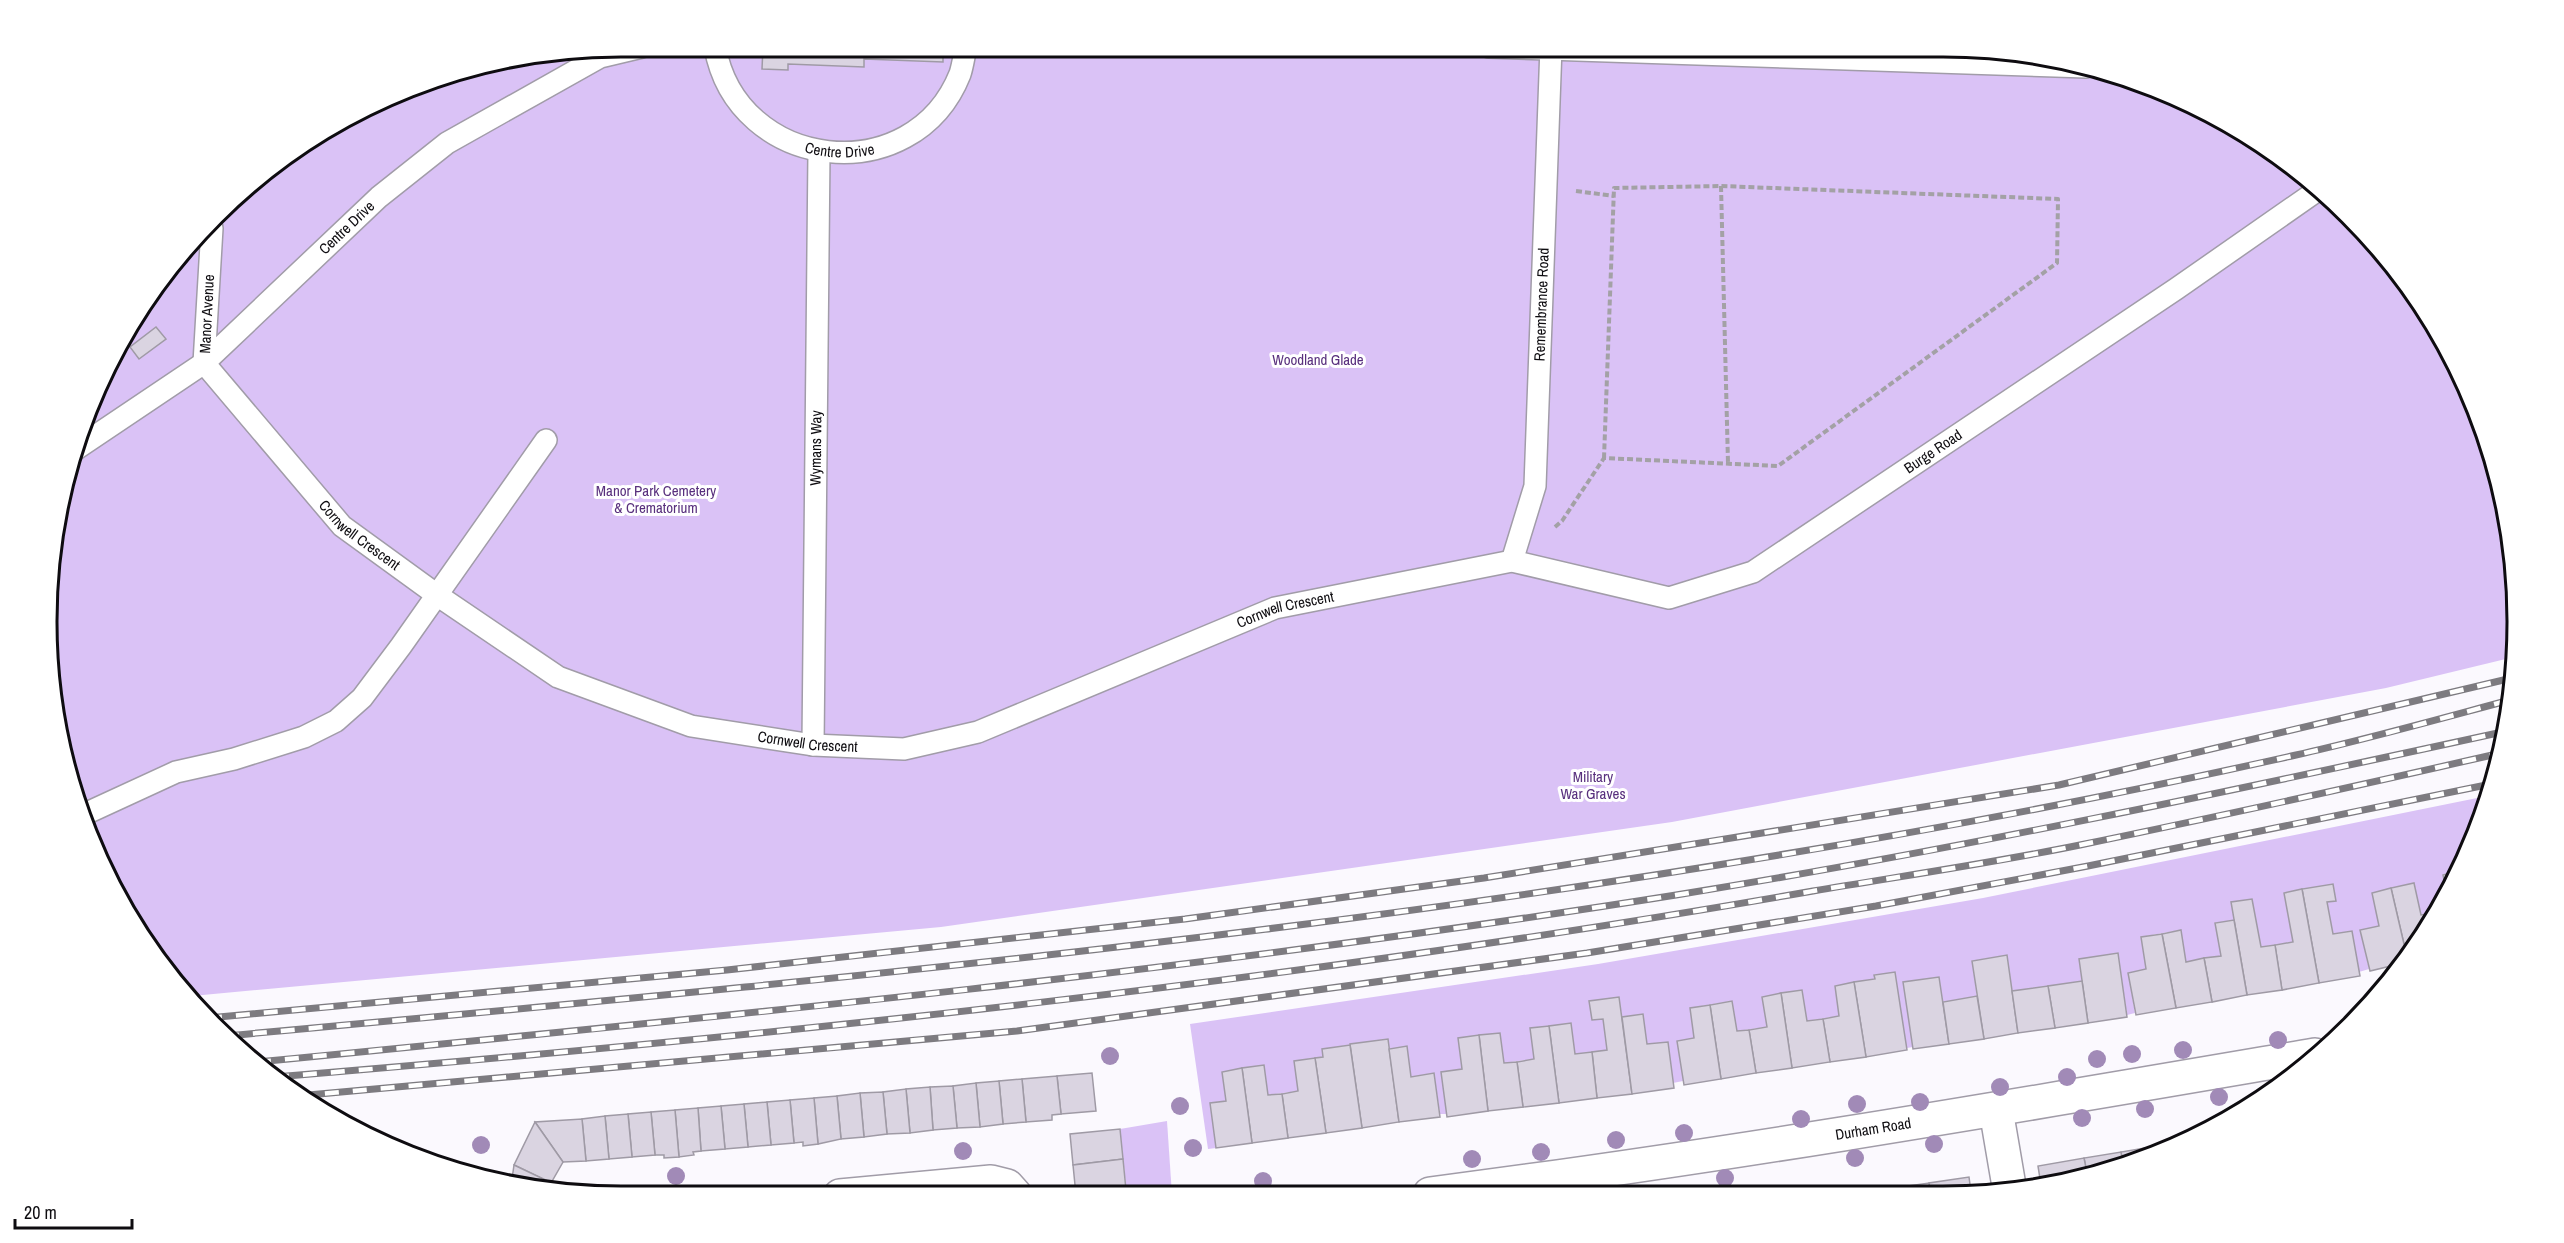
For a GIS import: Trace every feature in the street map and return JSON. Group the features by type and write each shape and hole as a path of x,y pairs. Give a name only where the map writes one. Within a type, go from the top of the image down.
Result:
{"street":[{"name":"Durham Road","path":"1493,1186 1619,1170 1996,1110 2300,1058"},
{"path":"1996,1110 2008,1182"},
{"path":"948,1186 991,1182 1007,1186"}],"lane":[{"name":"Centre Drive","path":"717,57 733,96 756,122 786,141 819,152 854,153 888,145 918,128 943,104 960,73 964,57"},
{"name":"Remembrance Road","path":"1512,561 1535,486 1551,57"},
{"path":"1818,57 2035,65"},
{"name":"Centre Drive","path":"86,442 204,363 379,197 447,143 599,58"},
{"name":"Wymans Way","path":"813,745 819,152"},
{"name":"Burge Road","path":"1512,561 1669,598 1753,572 2176,289 2312,194"},
{"name":"Manor Avenue","path":"204,363 212,233"},
{"name":"Cornwell Crescent","path":"204,363 342,526 437,595 558,677 691,726 813,745 904,748 978,732 1275,608 1512,561"},
{"path":"90,812 176,772 234,759 303,737 336,721 362,699 546,440"}],"path":[{"path":"1721,186 1728,463"},
{"path":"1512,561 1562,521 1604,458 1614,188 1721,186 2058,199 2057,263 1778,466 1604,458"},
{"path":"1546,187 1614,196"}],"green space":[{"name":"Manor Park Cemetery & Crematorium","path":"1942,57 2016,62 2089,76 2159,100 2192,115 2256,152 2315,197 2367,249 2412,308 2449,372 2464,405 2488,475 2496,511 2506,585 2506,659 2386,688 1672,822 941,927 198,995 152,935 133,904 115,871 87,803 76,768 62,695 58,658 58,585 68,511 76,475 100,405 115,372 152,308 197,249 222,222 249,197 308,152 372,115 405,100 475,76 511,68 585,58"},
{"path":"2479,798 2449,871 2443,875 2444,880 2425,914 2421,915 2413,884 2372,893 2379,926 2360,930 2369,969 2359,972 2333,934 2327,902 2336,901 2333,884 2284,893 2293,942 2261,947 2252,899 2231,902 2234,920 2215,923 2221,956 2186,962 2180,930 2141,937 2146,969 2128,973 2135,1013 2127,1015 2118,953 2079,959 2082,981 2012,991 2007,955 1972,961 1977,996 1943,1002 1938,977 1903,982 1913,1047 1907,1048 1874,975 1875,979 1835,986 1839,1016 1807,1021 1802,990 1762,997 1767,1027 1737,1031 1732,1001 1690,1008 1694,1038 1683,1081 1673,1083 1668,1042 1647,1044 1643,1014 1622,1017 1619,998 1590,1001 1592,1020 1603,1019 1607,1050 1575,1054 1571,1023 1534,1059 1504,1063 1500,1033 1458,1038 1462,1069 1441,1072 1447,1114 1440,1114 1434,1073 1411,1077 1407,1047 1389,1049 1387,1039 1323,1049 1323,1057 1298,1091 1268,1095 1264,1065 1222,1072 1226,1101 1210,1103 1216,1148 1208,1149 1190,1024 1598,964 1983,898"},
{"path":"1167,1121 1171,1186 1126,1186 1120,1129"}],"building":[{"path":"763,57 943,57 943,62 864,59 864,67 788,64 788,70 762,69"},
{"path":"156,327 166,339 139,359 130,347"},
{"path":"2414,883 2421,915 2425,914 2404,945 2391,888"},
{"path":"2333,884 2336,901 2327,902 2333,934 2352,931 2360,976 2319,983 2302,889"},
{"path":"2391,888 2404,945 2389,966 2370,971 2360,930 2379,926 2372,893"},
{"path":"2302,889 2319,983 2282,990 2275,945 2293,942 2284,893"},
{"path":"2252,899 2261,947 2275,945 2282,990 2247,995 2231,902"},
{"path":"2234,920 2247,995 2212,1002 2204,958 2221,956 2215,923"},
{"path":"2181,930 2186,962 2204,958 2212,1002 2176,1008 2162,934"},
{"path":"2162,934 2176,1008 2136,1015 2128,973 2146,969 2141,937"},
{"path":"2118,953 2127,1017 2088,1023 2079,959"},
{"path":"2007,955 2018,1033 1984,1039 1972,961"},
{"path":"1895,972 1907,1050 1866,1057 1854,982 1875,979 1874,975"},
{"path":"1939,977 1949,1044 1913,1049 1903,982"},
{"path":"2082,981 2088,1023 2055,1028 2048,986"},
{"path":"1854,982 1866,1057 1830,1062 1823,1019 1839,1016 1835,986"},
{"path":"2048,986 2055,1028 2018,1033 2012,991"},
{"path":"1802,990 1807,1021 1823,1019 1830,1062 1792,1068 1781,993"},
{"path":"1781,993 1792,1068 1756,1073 1749,1030 1767,1027 1762,997"},
{"path":"1977,996 1984,1039 1949,1044 1943,1002"},
{"path":"1619,997 1632,1094 1597,1098 1592,1052 1607,1050 1603,1019 1592,1020 1589,1001"},
{"path":"1732,1001 1737,1031 1749,1030 1756,1073 1721,1079 1710,1005"},
{"path":"1710,1005 1721,1079 1684,1085 1677,1041 1694,1038 1690,1008"},
{"path":"1643,1014 1647,1044 1668,1042 1674,1088 1632,1094 1622,1017"},
{"path":"1571,1023 1575,1054 1592,1052 1597,1098 1559,1103 1549,1026"},
{"path":"1549,1026 1559,1103 1523,1107 1517,1062 1534,1059 1530,1028"},
{"path":"1500,1033 1504,1063 1517,1062 1523,1107 1488,1111 1479,1035"},
{"path":"1479,1035 1488,1111 1447,1117 1441,1072 1462,1069 1458,1038"},
{"path":"1388,1039 1399,1122 1362,1128 1350,1044"},
{"path":"1350,1045 1362,1128 1326,1133 1315,1058 1323,1057 1322,1049"},
{"path":"1407,1046 1411,1077 1434,1073 1440,1117 1399,1122 1389,1049"},
{"path":"1315,1058 1326,1133 1288,1138 1282,1094 1298,1091 1294,1061"},
{"path":"1264,1065 1268,1095 1282,1094 1288,1138 1252,1143 1242,1068"},
{"path":"1242,1068 1252,1143 1216,1148 1210,1103 1226,1101 1222,1072"},
{"path":"1092,1073 1096,1111 1061,1114 1057,1076"},
{"path":"1057,1076 1061,1114 1052,1115 1052,1120 1026,1122 1022,1079"},
{"path":"1022,1079 1026,1122 1003,1124 999,1081"},
{"path":"999,1081 1003,1124 980,1127 976,1083"},
{"path":"976,1083 980,1127 957,1128 953,1086"},
{"path":"953,1086 957,1128 933,1130 930,1087"},
{"path":"930,1087 933,1130 910,1133 906,1089"},
{"path":"906,1089 910,1133 887,1134 883,1092"},
{"path":"883,1092 887,1134 864,1137 860,1093"},
{"path":"860,1093 864,1137 841,1139 837,1096"},
{"path":"837,1096 841,1139 818,1144 814,1098"},
{"path":"814,1098 818,1144 803,1146 803,1142 794,1143 790,1100"},
{"path":"790,1100 794,1143 771,1145 767,1102"},
{"path":"767,1102 771,1145 748,1147 744,1104"},
{"path":"744,1104 748,1147 725,1149 721,1106"},
{"path":"721,1106 725,1149 701,1151 698,1108"},
{"path":"698,1108 701,1151 693,1152 694,1155 679,1157 675,1110"},
{"path":"675,1110 679,1157 664,1158 664,1155 655,1155 651,1112"},
{"path":"651,1112 655,1155 632,1157 628,1114"},
{"path":"628,1114 632,1157 609,1159 605,1116"},
{"path":"605,1116 609,1159 586,1161 582,1119"},
{"path":"582,1119 586,1161 563,1162 535,1122"},
{"path":"535,1122 563,1162 552,1181 514,1165"},
{"path":"1120,1129 1123,1159 1073,1165 1070,1134"},
{"path":"2147,1148 2122,1157 2121,1152"},
{"path":"2121,1152 2122,1157 2086,1168 2084,1158"},
{"path":"2084,1158 2086,1168 2040,1177 2038,1166"},
{"path":"1123,1159 1126,1186 1075,1186 1073,1165"},
{"path":"514,1165 548,1181 513,1175"},
{"path":"1969,1177 1970,1185 1929,1186 1929,1183"},
{"path":"1929,1183 1929,1186 1908,1186"}],"railway":[{"path":"218,1017 727,970 1185,919 1484,878 2059,785 2504,680"},
{"path":"237,1035 1005,960 1524,895 1783,855 2040,808 2323,749 2501,702"},
{"path":"268,1061 968,989 1145,969 1499,922 1676,895 1885,859 2196,797 2496,733"},
{"path":"287,1076 661,1043 854,1023 1046,1002 1430,952 1622,923 2047,852 2491,755"},
{"path":"314,1094 1017,1031 1587,953 1876,906 2088,866 2482,786"}],"park label":[{"name":"Woodland Glade","path":"1318,360"},
{"name":"Military War Graves","path":"1593,786"}]}
